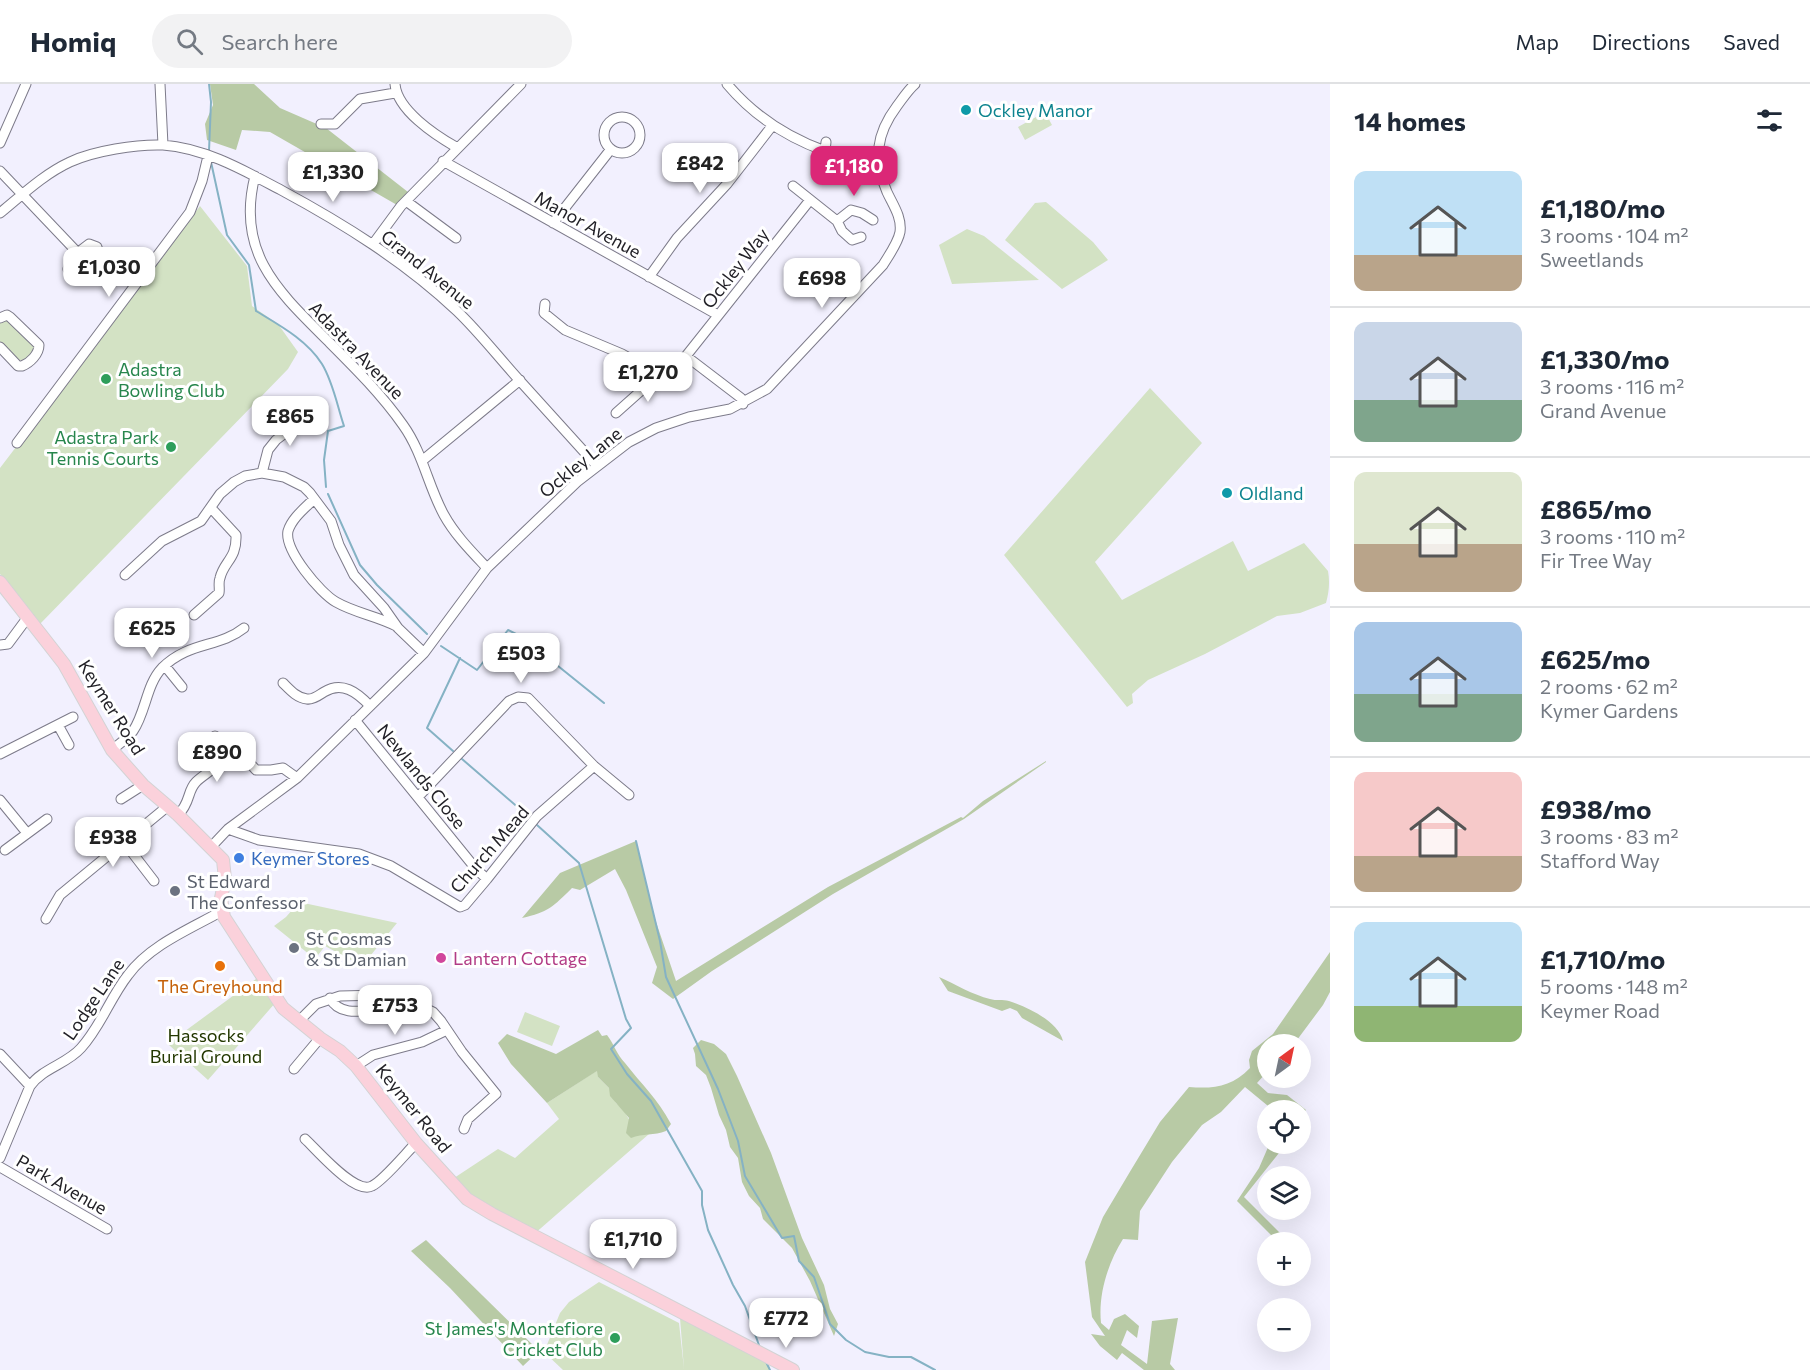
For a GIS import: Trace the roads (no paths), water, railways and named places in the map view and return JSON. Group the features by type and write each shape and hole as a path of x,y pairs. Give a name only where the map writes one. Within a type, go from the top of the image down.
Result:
{"main road":[{"name":"Keymer Road","path":"0,582 64,664 112,750 143,785 178,815 223,860 225,879 221,898 222,910 228,924 283,1008 356,1066 416,1143 467,1199 793,1370"}],"street":[{"path":"0,143 26,84"},
{"path":"160,84 163,145"},
{"path":"373,244 406,201 456,147 496,111 520,84"},
{"path":"727,84 740,100 772,126 804,144 826,147 814,158"},
{"name":"Ockley Lane","path":"211,847 228,829 297,778 424,653 487,568 554,503 629,442 656,428 689,417 730,409 767,389 883,265 894,248 900,234 900,227 897,213 886,191 877,153 883,129 890,116 915,84"},
{"path":"321,124 335,124 360,99 395,88 404,105 425,126 456,147"},
{"path":"615,118 633,120 641,136 637,147 627,153 611,149 604,139 606,127 615,118"},
{"path":"649,277 677,238 728,184 772,126"},
{"name":"Grand Avenue","path":"0,213 70,161 95,154 163,145 208,156 255,176 323,213 406,268 457,311 480,334 597,466"},
{"path":"553,223 611,149"},
{"path":"17,443 190,212 202,181 208,156"},
{"name":"Manor Avenue","path":"443,161 718,315"},
{"path":"0,171 77,252"},
{"name":"Adastra Avenue","path":"255,176 249,197 254,239 262,264 277,289 381,395 404,425 423,460 432,489 445,517 469,549 487,568"},
{"path":"792,186 837,221 842,231 852,240 861,237"},
{"name":"Ockley Way","path":"616,413 653,380 656,374 664,377 670,374 810,200"},
{"path":"406,201 456,238"},
{"path":"837,221 851,210 862,213 873,220"},
{"path":"545,304 544,313 565,330 622,354 656,374"},
{"path":"0,318 7,315 10,317 39,345 39,349 38,353 22,366 18,366 0,348"},
{"path":"686,356 741,398 743,404"},
{"path":"423,460 520,380"},
{"path":"262,473 268,450 276,440 293,427 296,406 313,411"},
{"path":"125,575 155,547 173,534 194,526 212,508 220,494 234,482 245,476 262,473 294,481 304,487 331,521 339,545 354,575 384,608 398,628 424,653"},
{"path":"314,499 288,531 288,539 301,565 321,590 334,601 398,628"},
{"path":"194,615 219,593 220,576 233,556 236,541 236,535 212,508"},
{"path":"0,645 8,644 28,617"},
{"path":"112,750 132,733 152,685 165,666 180,653 235,636 244,628"},
{"path":"165,666 182,687"},
{"path":"282,682 294,694 307,699 315,698 335,687 346,688 370,706"},
{"path":"417,797 509,701 518,697 528,698 594,766 629,795"},
{"path":"0,754 73,717"},
{"name":"Newlands Close","path":"355,720 476,869 487,879"},
{"path":"58,725 69,745"},
{"path":"178,815 189,801 194,783 219,764 221,759 215,736"},
{"path":"239,751 256,770 283,768 297,778"},
{"name":"Church Mead","path":"228,829 259,840 359,854 391,866 459,907 465,905 537,816 594,766"},
{"path":"121,799 143,785"},
{"path":"0,800 27,833"},
{"path":"46,919 60,895 168,806"},
{"path":"6,850 46,819"},
{"path":"124,842 154,881"},
{"name":"Lodge Lane","path":"0,1158 30,1086 38,1076 71,1058 91,1038 117,990 136,965 164,944 222,910"},
{"path":"299,1021 316,1004 330,998 357,994 381,995 412,1002 433,1012 496,1094 468,1119 464,1129"},
{"path":"330,998 333,1005 340,1010 384,1009"},
{"path":"356,1066 373,1055 415,1045 447,1030"},
{"path":"294,1069 320,1038"},
{"path":"0,1054 30,1086"},
{"path":"305,1139 350,1182 362,1188 374,1185 416,1143"},
{"name":"Park Avenue","path":"0,1167 107,1229"}],"waterway":[{"path":"209,84 211,102 209,151"},
{"path":"211,162 227,235 249,265 256,311 309,348 322,364 332,386 344,426 328,431 324,460 326,487"},
{"path":"328,494 360,565 427,634"},
{"path":"441,646 477,670 508,630 522,637 604,703"},
{"path":"453,751 427,728 460,658"},
{"path":"462,759 528,816"},
{"path":"537,825 579,863 626,1019 631,1028 611,1049 627,1074 651,1101 702,1191 702,1205 708,1230 745,1306 760,1348"},
{"path":"636,841 660,941 666,977 718,1089 738,1141 745,1176 782,1238 794,1236 799,1261 814,1277 830,1324 846,1340 865,1352 889,1357 911,1357 935,1370"},
{"path":"766,1362 770,1370"}],"place":[{"name":"Ockley Manor","path":"966,110"},
{"name":"Adastra Bowling Club","path":"106,379"},
{"name":"Adastra Park Tennis Courts","path":"171,447"},
{"name":"Oldland","path":"1227,493"},
{"name":"Keymer Stores","path":"239,858"},
{"name":"St Edward The Confessor","path":"175,891"},
{"name":"St Cosmas & St Damian","path":"294,948"},
{"name":"Lantern Cottage","path":"441,958"},
{"name":"The Greyhound","path":"220,966"},
{"name":"St James's Montefiore Cricket Club","path":"615,1338"}],"park label":[{"name":"Hassocks Burial Ground","path":"206,1045"}]}
